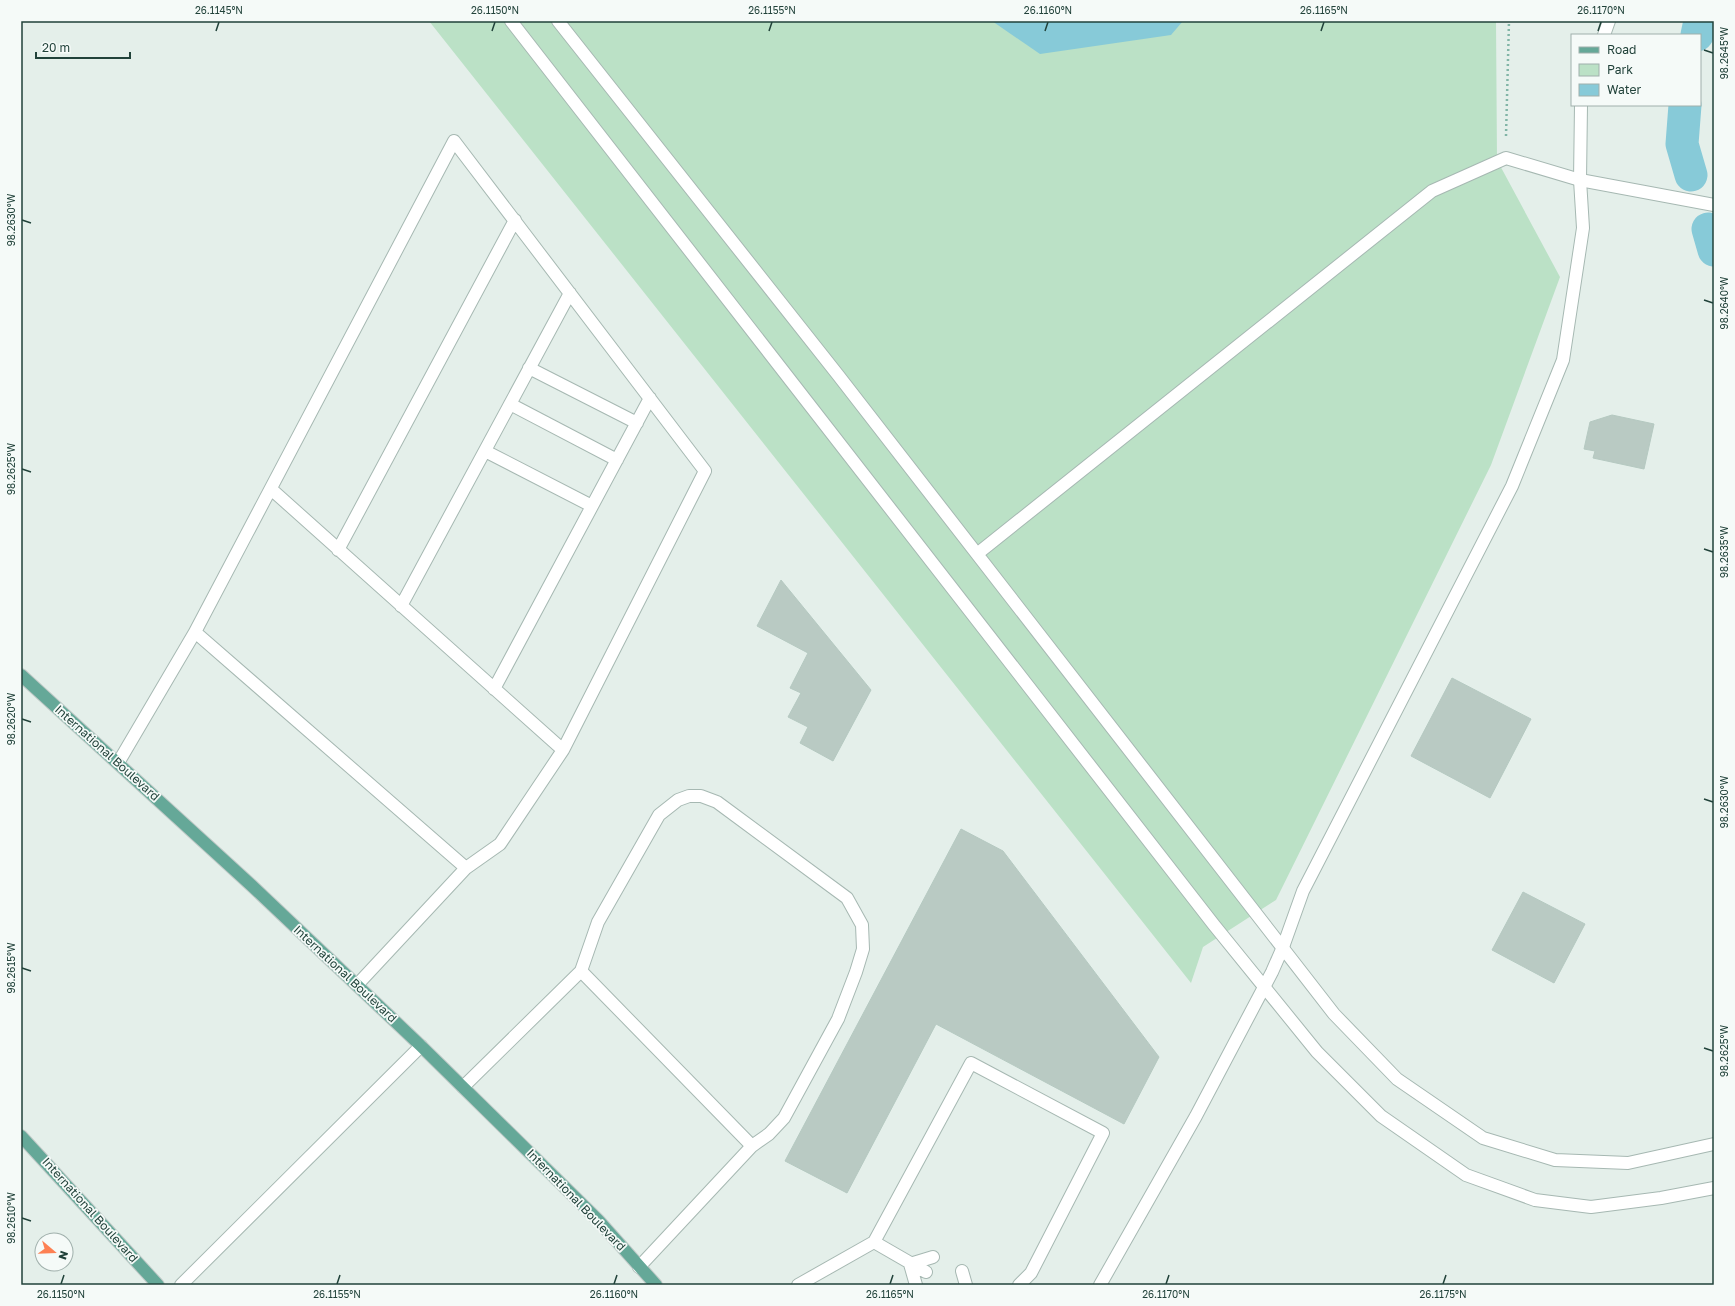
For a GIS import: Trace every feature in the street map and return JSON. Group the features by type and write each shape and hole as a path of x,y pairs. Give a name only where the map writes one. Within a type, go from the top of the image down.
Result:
{"main road":[{"name":"International Boulevard","path":"21,675 251,885 421,1046 598,1220 656,1285"},
{"name":"International Boulevard","path":"21,1136 158,1285"}],"street":[{"path":"511,21 1214,925 1317,1052 1381,1116 1466,1175 1534,1200 1591,1207 1661,1198 1714,1188"},
{"path":"558,21 838,375 1334,1014 1398,1080 1483,1138 1555,1160 1628,1163 1714,1144"},
{"path":"1604,34 1609,21"},
{"path":"1100,1285 1196,1116 1264,986 1283,947 1303,891 1512,486 1563,360 1583,228 1580,180 1581,106"},
{"path":"118,763 195,632 454,141 705,472 563,750 500,844 466,868 357,985"},
{"path":"977,554 1432,191 1506,158 1580,180 1714,205"},
{"path":"338,550 514,220"},
{"path":"401,606 570,293"},
{"path":"529,368 636,423"},
{"path":"494,689 650,398"},
{"path":"510,404 617,460"},
{"path":"485,451 592,506"},
{"path":"271,490 563,750"},
{"path":"195,632 466,868"},
{"path":"463,1087 582,971 598,922 659,815 678,800 701,796 718,802 847,898 862,925 863,949 838,1019 784,1118 769,1134 752,1146 640,1266"},
{"path":"582,971 752,1146"},
{"path":"181,1285 421,1046"},
{"path":"798,1285 874,1242 970,1063 1103,1133 1031,1273 1019,1285"},
{"path":"874,1242 926,1272"},
{"path":"910,1264 933,1257"},
{"path":"910,1264 916,1285"},
{"path":"962,1271 966,1285"}],"path":[{"path":"1506,158 1509,21"}],"green space":[{"path":"429,21 1496,21 1497,160 1560,277 1491,465 1276,900 1203,947 1191,983"}],"water":[{"path":"992,21 1183,21 1171,35 1040,54"}],"building":[{"path":"1612,415 1654,424 1644,469 1593,458 1595,451 1584,449 1590,422"},
{"path":"781,580 871,690 833,761 800,743 808,727 788,717 801,693 790,688 808,653 757,626"},
{"path":"1452,678 1531,719 1490,798 1411,756"},
{"path":"961,829 1003,851 1159,1057 1124,1124 936,1024 847,1193 785,1161"},
{"path":"1523,892 1585,924 1554,983 1492,950"}],"waterway":[{"path":"1697,34 1700,21"},
{"path":"1685,106 1682,144 1691,175"},
{"path":"1708,229 1714,250"}]}
